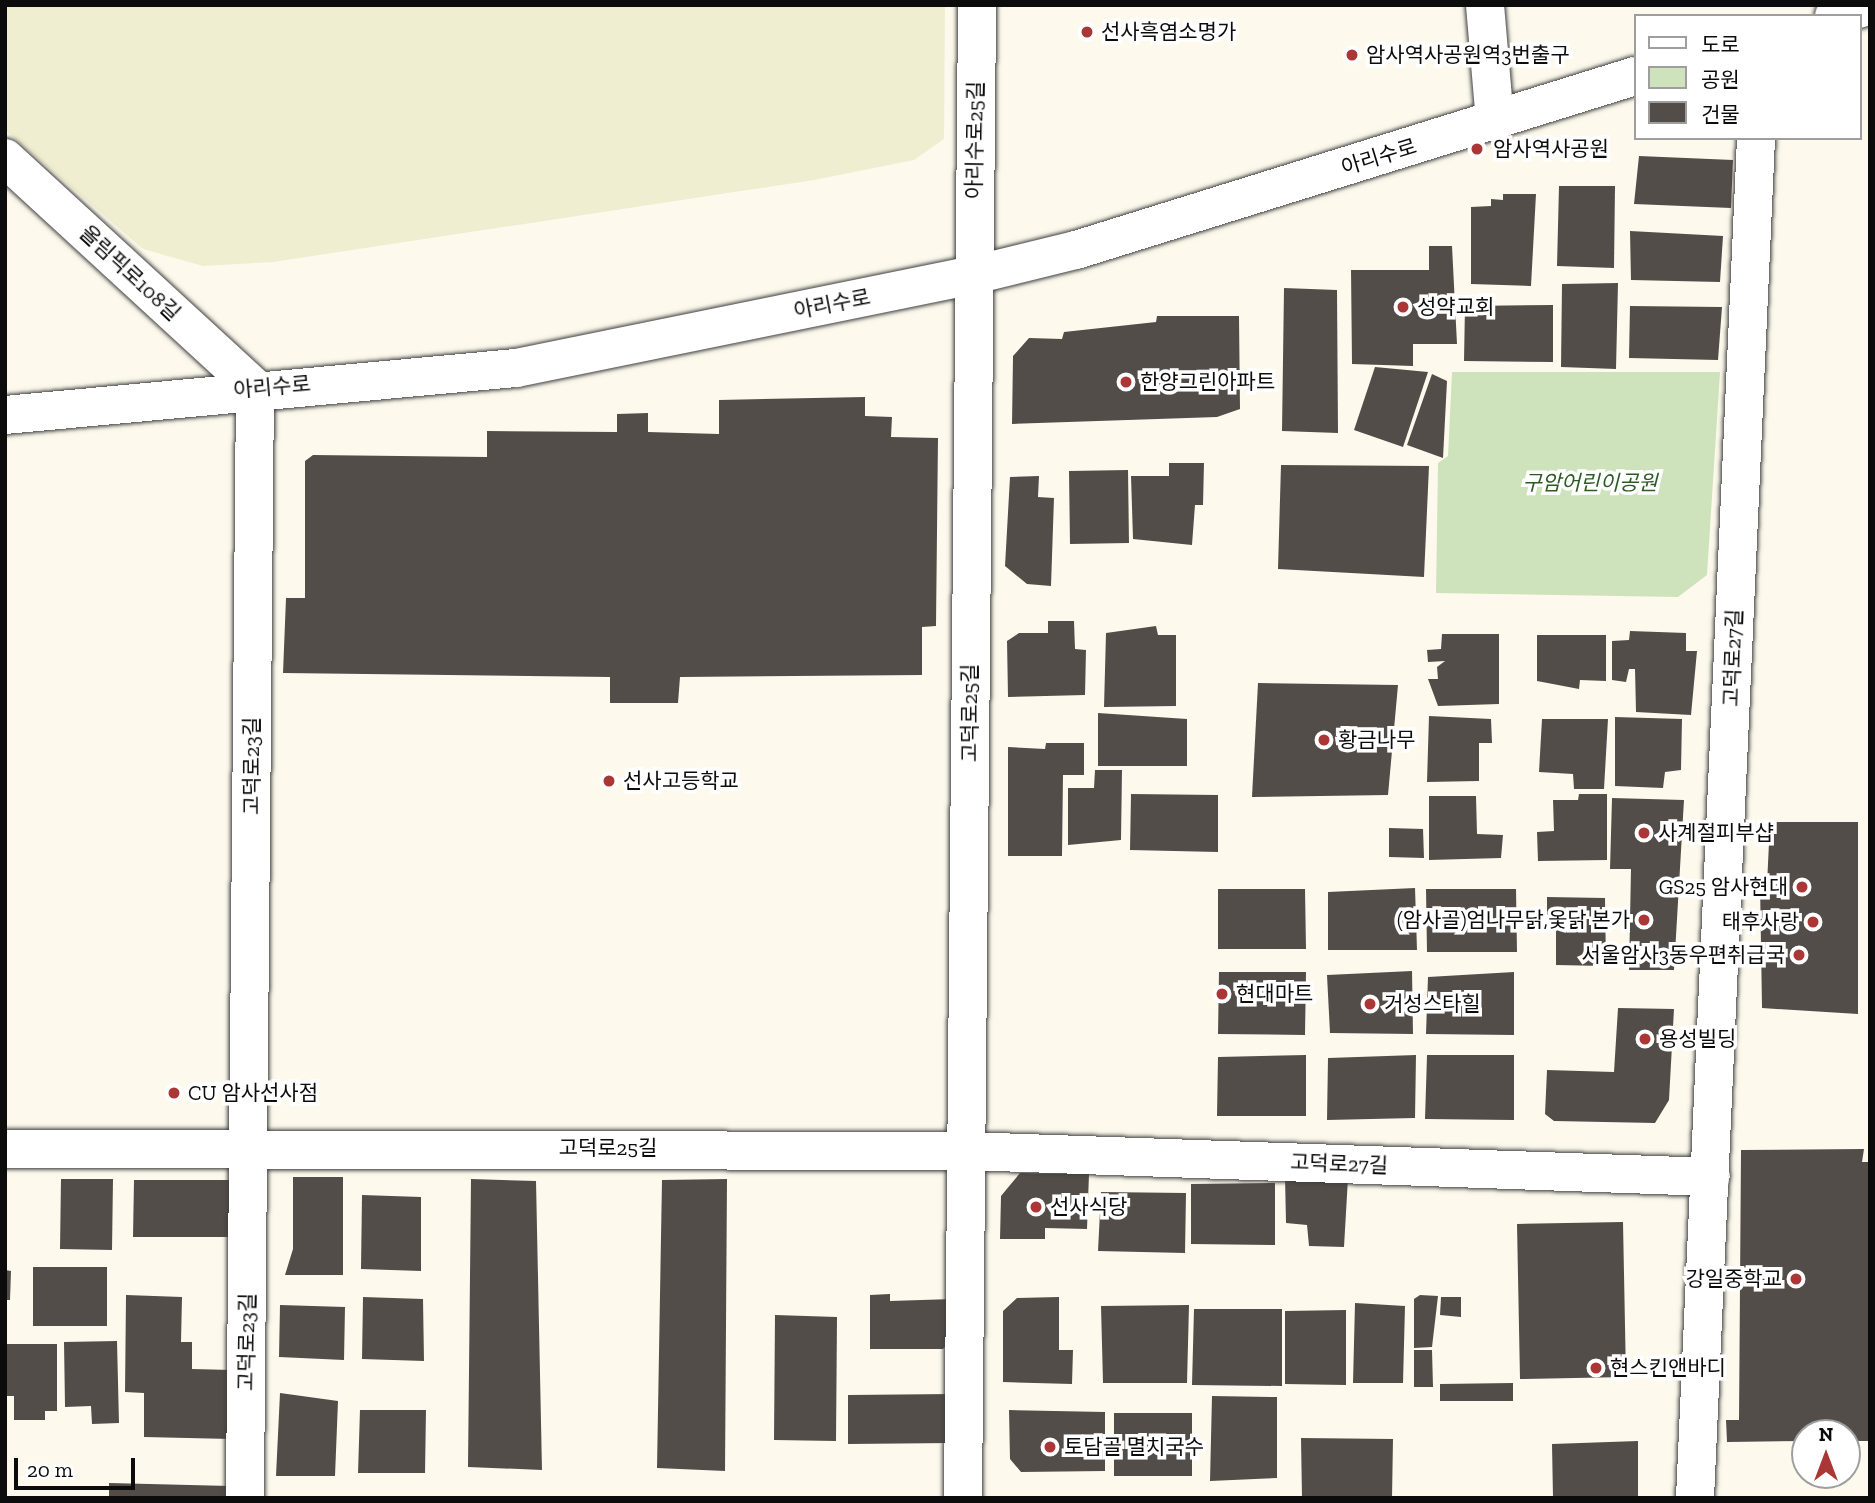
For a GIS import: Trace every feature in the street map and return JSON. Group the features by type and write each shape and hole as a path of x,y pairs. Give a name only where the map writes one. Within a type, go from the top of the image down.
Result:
{"street":[{"name":"아리수로25길","path":"974,275 977,5"},
{"path":"1485,5 1495,122"},
{"path":"1841,14 1870,6"},
{"name":"아리수로","path":"5,415 255,388 516,368 974,275 1495,122 1633,77"},
{"name":"고덕로27길","path":"1695,1498 1756,140"},
{"name":"올림픽로108길","path":"5,158 255,388"},
{"name":"고덕로25길","path":"963,1498 974,275"},
{"name":"고덕로23길","path":"246,1498 255,388"},
{"name":"고덕로25길","path":"249,1144 967,1150"},
{"path":"5,1149 249,1144"},
{"name":"고덕로27길","path":"967,1150 1711,1177"}],"green space":[{"path":"5,5 945,5 944,139 914,160 814,180 273,262 203,266 143,249 5,130"},
{"name":"구암어린이공원","path":"1452,372 1720,372 1707,575 1678,597 1436,593 1438,463 1448,456"}],"building":[{"path":"1639,156 1733,160 1731,208 1634,204"},
{"path":"1559,186 1615,186 1614,268 1557,266"},
{"path":"1503,194 1536,194 1531,286 1471,284 1471,207 1491,206 1491,199 1503,200"},
{"path":"1630,231 1723,236 1720,282 1631,280"},
{"name":"성약교회","path":"1429,246 1452,246 1457,344 1413,344 1413,366 1352,364 1351,270 1429,270"},
{"path":"1618,283 1616,369 1561,367 1562,284"},
{"path":"1284,288 1337,290 1338,433 1282,431"},
{"path":"1553,305 1553,362 1464,361 1465,306"},
{"path":"1630,306 1722,307 1718,360 1629,358"},
{"name":"한양그린아파트","path":"1157,316 1239,316 1240,409 1217,417 1012,424 1013,356 1029,338 1062,339 1064,332 1156,322"},
{"path":"1375,367 1428,372 1403,447 1354,430"},
{"path":"1432,374 1447,381 1443,458 1407,445"},
{"path":"865,397 865,416 892,417 891,437 938,438 936,626 922,627 922,675 680,677 678,703 610,703 610,677 283,673 286,598 305,598 305,461 313,455 487,457 487,431 617,432 617,414 648,413 648,432 719,434 719,400"},
{"path":"1169,463 1204,463 1203,505 1195,505 1192,545 1133,539 1131,476 1169,476"},
{"path":"1281,465 1429,466 1424,577 1278,569"},
{"path":"1128,470 1129,543 1070,544 1069,471"},
{"path":"1039,476 1038,497 1054,498 1051,586 1027,584 1005,566 1010,477"},
{"path":"1048,621 1074,621 1075,649 1086,650 1085,695 1008,697 1007,641 1019,633 1048,633"},
{"path":"1156,626 1158,635 1176,635 1176,706 1104,707 1106,633"},
{"path":"1630,631 1686,633 1686,651 1697,651 1691,715 1636,712 1635,669 1629,669 1626,682 1612,680 1612,641 1629,640"},
{"path":"1442,634 1499,634 1499,704 1438,706 1428,679 1438,679 1437,667 1445,661 1428,662 1427,650 1441,649"},
{"path":"1537,635 1606,635 1606,681 1580,680 1579,689 1537,681"},
{"name":"황금나무","path":"1258,683 1398,685 1388,795 1252,797"},
{"path":"1098,713 1187,719 1187,766 1098,766"},
{"path":"1429,716 1491,719 1492,743 1479,743 1479,781 1427,782"},
{"path":"1615,717 1682,719 1681,770 1665,772 1663,788 1615,786"},
{"path":"1542,719 1608,719 1604,789 1574,789 1573,774 1539,772"},
{"path":"1046,743 1084,743 1084,775 1063,775 1062,856 1008,856 1008,747 1045,749"},
{"path":"1095,770 1122,770 1121,840 1068,845 1068,788 1094,788"},
{"path":"1131,794 1218,795 1218,852 1130,850"},
{"path":"1579,794 1607,794 1607,860 1538,861 1537,832 1554,831 1553,800 1578,800"},
{"path":"1429,796 1476,796 1477,834 1503,835 1501,858 1429,860"},
{"path":"1612,798 1684,800 1674,970 1629,970 1631,869 1610,869"},
{"path":"1770,822 1858,822 1858,1014 1762,1008 1760,884 1767,884"},
{"path":"1389,828 1423,829 1424,858 1389,857"},
{"path":"1415,888 1417,950 1328,950 1328,892"},
{"path":"1218,889 1305,889 1306,949 1218,949"},
{"path":"1426,889 1516,889 1517,952 1427,952"},
{"path":"1547,897 1605,898 1606,966 1556,965 1556,922 1547,919"},
{"name":"거성스타힐","path":"1412,971 1413,1034 1330,1033 1327,975"},
{"name":"현대마트","path":"1219,972 1306,972 1305,1035 1218,1034"},
{"path":"1514,972 1514,1035 1426,1034 1428,977"},
{"name":"용성빌딩","path":"1618,1008 1674,1009 1669,1100 1655,1123 1554,1121 1545,1114 1547,1070 1614,1072"},
{"path":"1306,1055 1306,1116 1217,1116 1218,1057"},
{"path":"1416,1055 1415,1118 1327,1120 1328,1058"},
{"path":"1427,1055 1514,1055 1514,1120 1425,1119"},
{"name":"강일중학교","path":"1864,1149 1862,1162 1870,1162 1870,1441 1861,1441 1861,1419 1791,1419 1791,1441 1727,1442 1726,1420 1739,1420 1741,1150"},
{"path":"1020,1173 1089,1174 1087,1229 1045,1228 1045,1239 1000,1239 1001,1196"},
{"path":"293,1177 343,1177 343,1275 285,1275 293,1249"},
{"path":"1285,1177 1348,1178 1344,1247 1309,1246 1307,1225 1286,1223"},
{"path":"61,1179 113,1179 112,1250 60,1249"},
{"path":"471,1179 536,1181 542,1470 468,1467"},
{"path":"727,1179 725,1471 657,1468 662,1180"},
{"path":"134,1180 235,1180 235,1237 133,1237"},
{"path":"1275,1183 1275,1245 1191,1244 1191,1184"},
{"path":"1101,1192 1186,1193 1185,1253 1098,1251"},
{"path":"362,1195 421,1197 421,1271 361,1269"},
{"path":"1623,1222 1626,1377 1520,1379 1517,1224"},
{"path":"33,1267 107,1267 107,1326 33,1326"},
{"path":"5,1270 11,1271 10,1300 5,1300"},
{"path":"890,1294 890,1301 953,1299 951,1340 943,1349 870,1349 870,1295"},
{"path":"126,1295 182,1297 181,1342 192,1342 192,1369 232,1370 231,1439 144,1437 144,1393 125,1392"},
{"path":"1420,1295 1438,1296 1432,1347 1414,1348 1414,1299"},
{"path":"363,1297 423,1299 424,1361 362,1359"},
{"path":"1059,1297 1059,1350 1073,1350 1072,1384 1003,1382 1003,1311 1017,1298"},
{"path":"1441,1297 1461,1297 1461,1317 1440,1315"},
{"path":"1355,1303 1405,1306 1403,1383 1353,1383"},
{"path":"280,1305 345,1307 344,1360 279,1357"},
{"path":"1189,1305 1187,1383 1103,1383 1101,1306"},
{"path":"1194,1309 1282,1309 1282,1386 1192,1385"},
{"path":"1346,1310 1346,1385 1285,1384 1285,1311"},
{"path":"775,1315 837,1317 836,1441 774,1440"},
{"path":"117,1341 119,1423 92,1424 91,1406 65,1407 64,1342"},
{"path":"5,1344 57,1344 57,1411 45,1411 45,1420 14,1420 14,1396 5,1396"},
{"path":"1414,1350 1432,1350 1433,1387 1414,1387"},
{"path":"1513,1383 1513,1401 1440,1401 1440,1384"},
{"path":"280,1393 338,1401 335,1476 276,1476"},
{"path":"952,1394 952,1443 848,1444 848,1395"},
{"path":"1212,1396 1277,1397 1277,1478 1210,1481"},
{"path":"360,1410 426,1410 425,1473 358,1473"},
{"path":"1009,1410 1105,1412 1105,1471 1021,1472 1010,1459"},
{"path":"1114,1413 1192,1413 1192,1476 1114,1476"},
{"path":"1301,1438 1393,1439 1392,1498 1302,1498"},
{"path":"1638,1441 1638,1498 1553,1498 1552,1444"},
{"path":"109,1483 230,1486 230,1498 109,1498"}],"place":[{"name":"선사흑염소명가","path":"1087,32"},
{"name":"암사역사공원역3번출구","path":"1352,55"},
{"name":"암사역사공원","path":"1477,149"},
{"name":"성약교회","path":"1403,307"},
{"name":"한양그린아파트","path":"1126,382"},
{"name":"황금나무","path":"1324,740"},
{"name":"선사고등학교","path":"609,781"},
{"name":"사계절피부샵","path":"1644,833"},
{"name":"GS25 암사현대","path":"1802,887"},
{"name":"(암사골)엄나무닭,옻닭 본가","path":"1644,920"},
{"name":"태후사랑","path":"1813,922"},
{"name":"서울암사3동우편취급국","path":"1799,955"},
{"name":"현대마트","path":"1222,994"},
{"name":"거성스타힐","path":"1370,1004"},
{"name":"용성빌딩","path":"1645,1039"},
{"name":"CU 암사선사점","path":"174,1093"},
{"name":"선사식당","path":"1036,1207"},
{"name":"강일중학교","path":"1796,1279"},
{"name":"현스킨앤바디","path":"1596,1368"},
{"name":"토담골 멸치국수","path":"1050,1447"}]}
